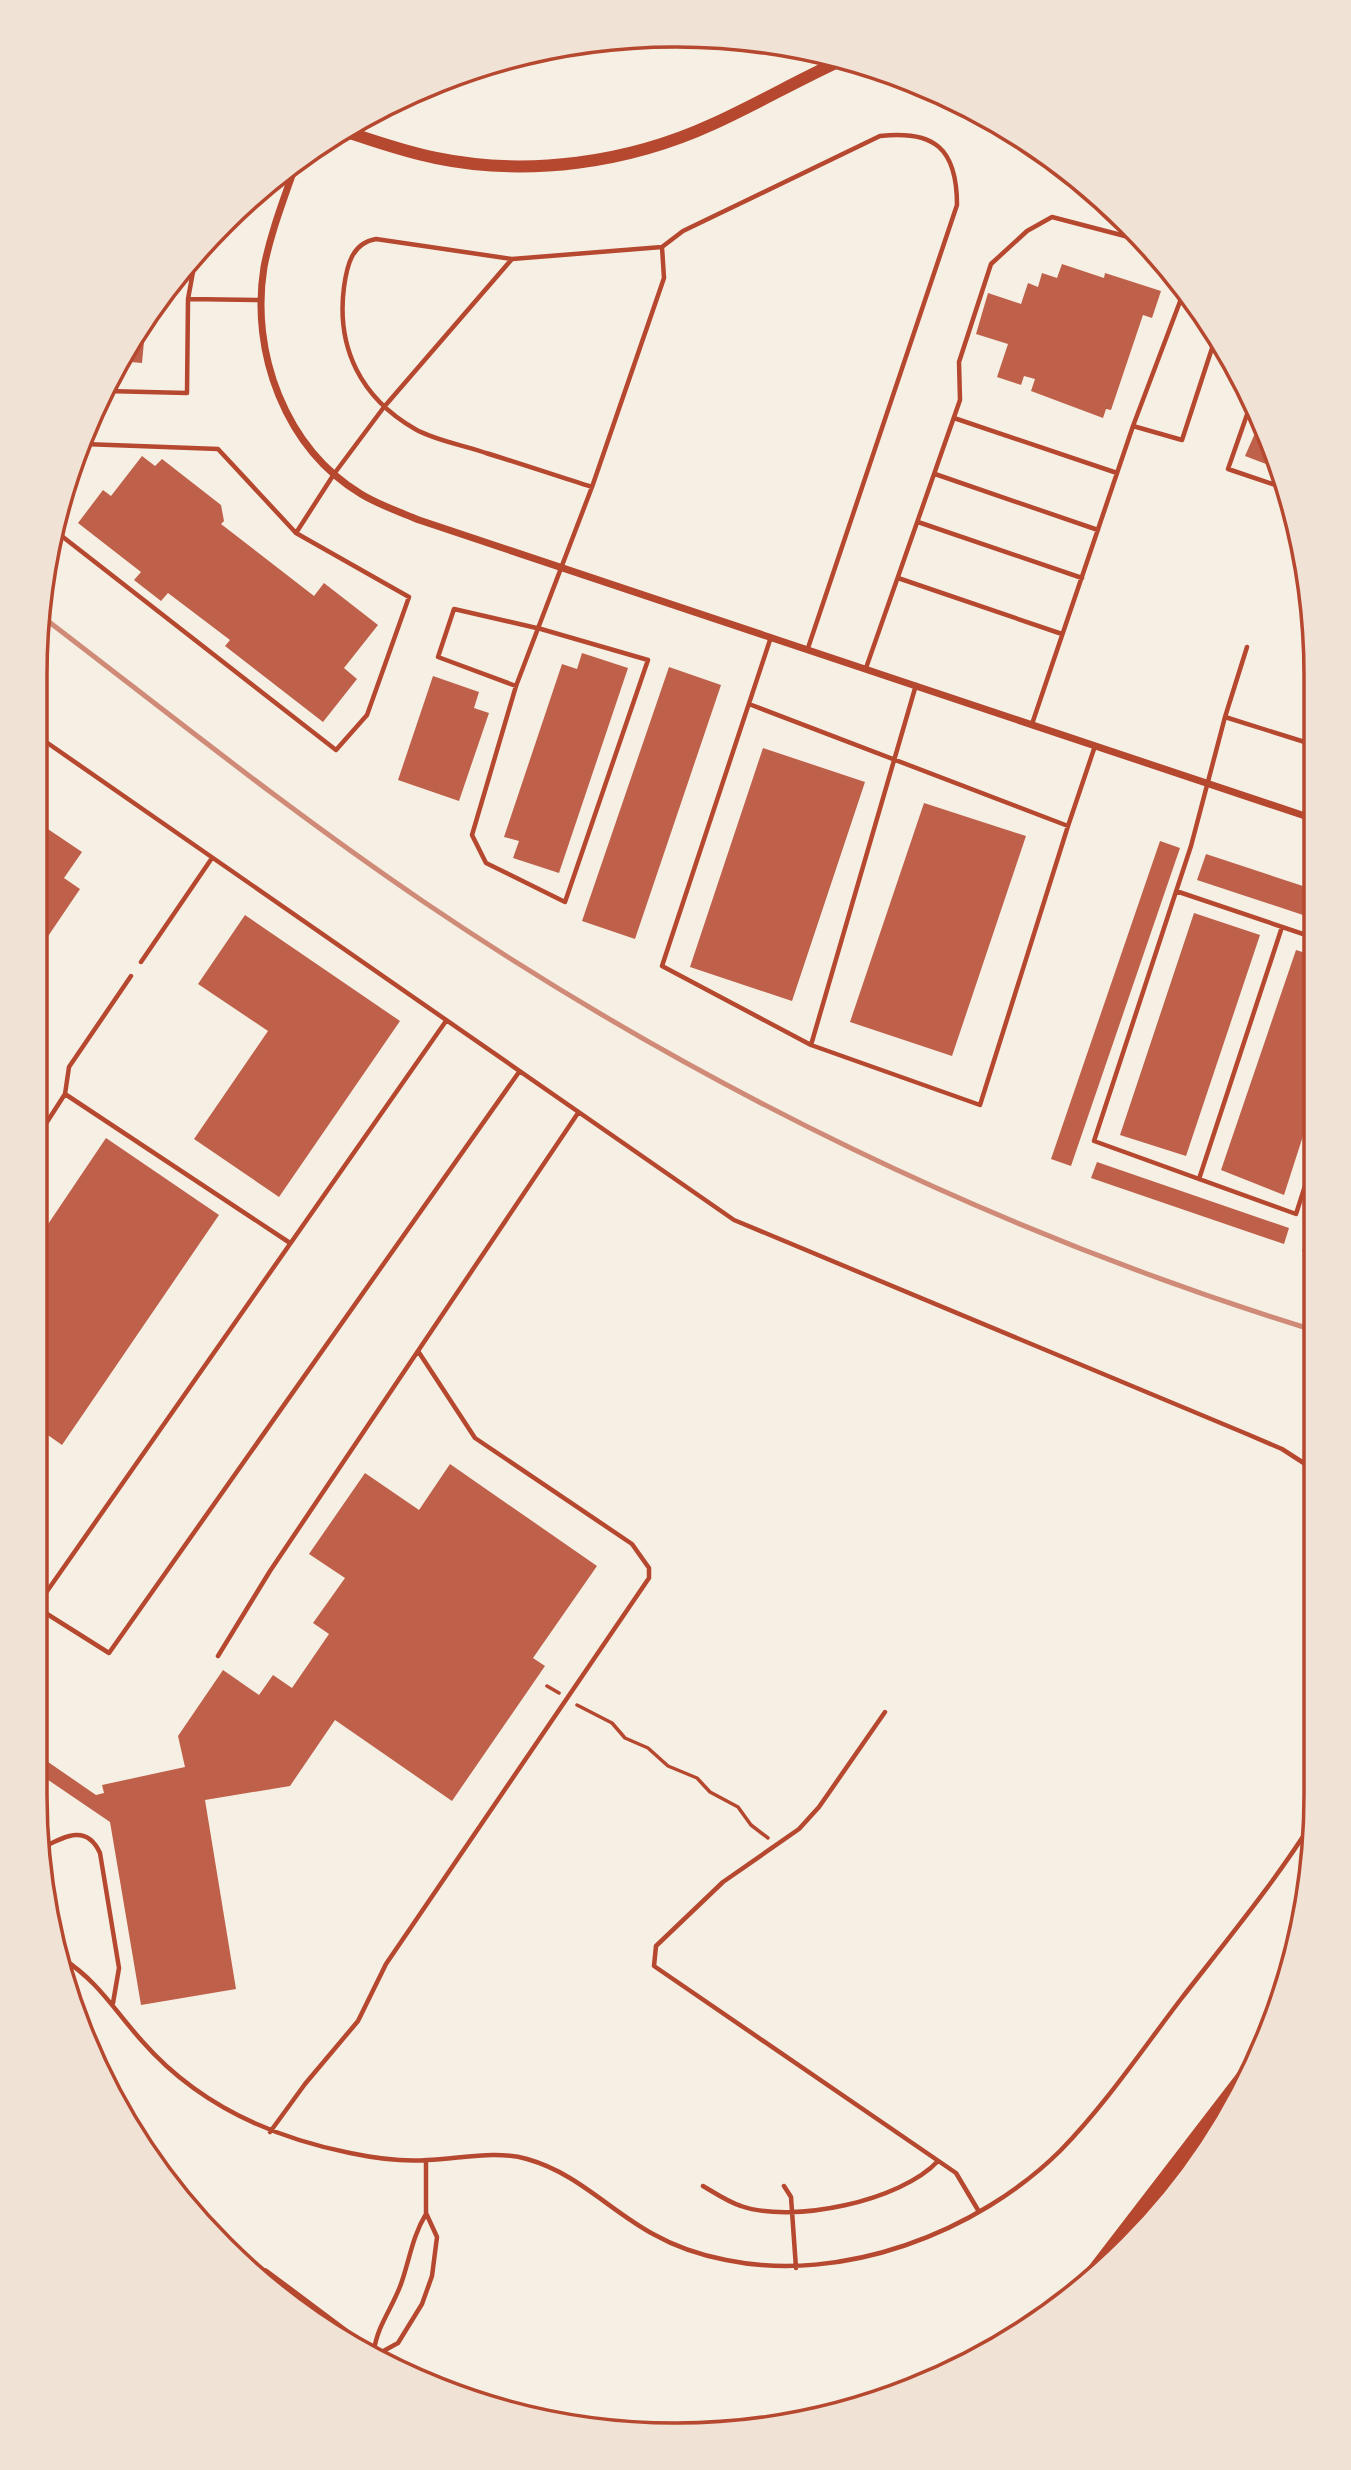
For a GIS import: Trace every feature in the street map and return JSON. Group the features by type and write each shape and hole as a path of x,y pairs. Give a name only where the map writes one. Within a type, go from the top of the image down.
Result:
{"main road":[{"path":"1114,2244 1224,2102"}],"street":[{"path":"356,134 436,158 495,166 561,165 637,152 711,125 829,67"},
{"path":"291,179 269,245 262,300 262,335 268,370 281,401 299,432 334,474 360,494 398,512 1304,816"}],"lane":[{"path":"593,488 416,430 384,407 353,368 345,342 341,313 345,283 354,250 363,241 376,239 512,260 662,247 695,225 880,136 913,133 930,138 942,150 957,183 957,205 808,648"},
{"path":"866,668 960,400 959,362 991,264 1027,231 1052,217 1125,236"},
{"path":"516,686 438,657 454,609 541,629 648,660 565,902 486,863 472,835 516,686 541,629 593,488 664,278 662,247"},
{"path":"296,533 334,474 384,407 512,260"},
{"path":"115,391 187,393 188,299 193,274"},
{"path":"188,299 262,300"},
{"path":"1032,724 1133,426 1180,301"},
{"path":"1133,426 1182,440 1212,348"},
{"path":"1247,415 1228,470 1273,485"},
{"path":"954,418 1117,473"},
{"path":"63,537 336,750 367,715 409,597 296,533 218,449 92,444"},
{"path":"934,474 1098,530"},
{"path":"918,522 1082,578"},
{"path":"898,578 1062,634"},
{"path":"771,636 662,966 811,1045 980,1105 1095,746"},
{"path":"1247,647 1176,891 1094,1141 1296,1214 1304,1189"},
{"path":"811,1045 916,685"},
{"path":"749,704 1068,826"},
{"path":"1225,717 1304,742"},
{"path":"47,744 734,1220 1247,1434 1282,1449 1304,1463"},
{"path":"141,962 212,858"},
{"path":"1176,891 1304,934"},
{"path":"1199,1179 1282,926"},
{"path":"47,1122 65,1094 69,1067 131,976"},
{"path":"47,1591 446,1021"},
{"path":"47,1614 109,1653 519,1072"},
{"path":"65,1094 290,1243"},
{"path":"218,1656 270,1571 579,1113"},
{"path":"270,2133 304,2084 358,2021 386,1964 649,1578 649,1568 632,1544 475,1438 418,1351"},
{"path":"885,1712 819,1807 799,1829 723,1882 656,1945 654,1966 956,2174 978,2210"},
{"path":"50,1844 69,1833 84,1835 94,1841 100,1853 119,1968 113,2003"},
{"path":"71,1964 84,1972 113,2003 141,2041 167,2066 238,2117 270,2133 369,2157 426,2161 478,2155 525,2158 562,2172 594,2191 651,2234 689,2252 758,2266 796,2268 841,2263 910,2244 978,2210 1041,2168 1081,2127 1275,1876 1302,1837"},
{"path":"383,2350 398,2343 422,2304 432,2276 437,2237 426,2213 426,2161"},
{"path":"703,2186 742,2207 792,2210 857,2204 909,2183 938,2161"},
{"path":"784,2186 791,2197 796,2268"},
{"path":"376,2347 376,2333 402,2282 415,2232 426,2213"}],"path":[{"path":"547,1686 587,1712 612,1723 625,1738 648,1748 668,1766 697,1778 710,1793 738,1807 751,1825 779,1845"}],"building":[{"path":"1062,264 1104,278 1105,273 1161,291 1152,318 1143,315 1111,410 1106,409 1103,418 1031,391 1035,379 1024,376 1021,385 997,377 1008,344 976,334 988,293 1021,304 1028,283 1038,287 1042,273 1057,278"},
{"path":"144,340 142,363 130,362"},
{"path":"1255,433 1266,464 1245,456"},
{"path":"142,456 155,466 162,459 221,505 224,521 221,524 314,596 324,583 378,625 344,668 357,679 323,722 225,646 230,640 168,593 161,601 134,580 141,572 78,523 103,490 111,496"},
{"path":"582,653 628,668 559,873 513,858 519,841 504,837 562,664 577,669"},
{"path":"669,667 721,685 635,939 582,921"},
{"path":"433,676 479,692 474,708 489,713 459,801 398,780"},
{"path":"763,748 865,782 792,1001 690,967"},
{"path":"924,803 1026,836 952,1056 850,1022"},
{"path":"47,828 82,852 64,878 80,889 47,938"},
{"path":"1160,841 1180,848 1071,1166 1051,1159"},
{"path":"1206,854 1304,886 1304,915 1197,880"},
{"path":"1194,913 1260,935 1186,1156 1120,1135"},
{"path":"245,915 400,1021 279,1197 194,1139 268,1031 198,984"},
{"path":"1296,950 1304,952 1304,1133 1284,1195 1221,1170"},
{"path":"106,1138 219,1215 62,1445 47,1434 47,1226"},
{"path":"1097,1162 1289,1228 1284,1244 1091,1178"},
{"path":"450,1464 597,1566 533,1658 545,1666 452,1801 335,1720 290,1786 205,1800 236,1989 141,2005 110,1822 47,1779 47,1761 96,1795 104,1793 102,1785 185,1767 178,1736 223,1670 259,1695 273,1675 292,1688 329,1634 313,1623 345,1578 309,1554 365,1473 419,1510"}],"railway":[{"path":"50,623 375,868 528,970 634,1033 742,1093 965,1201 1080,1248 1304,1327"}]}
